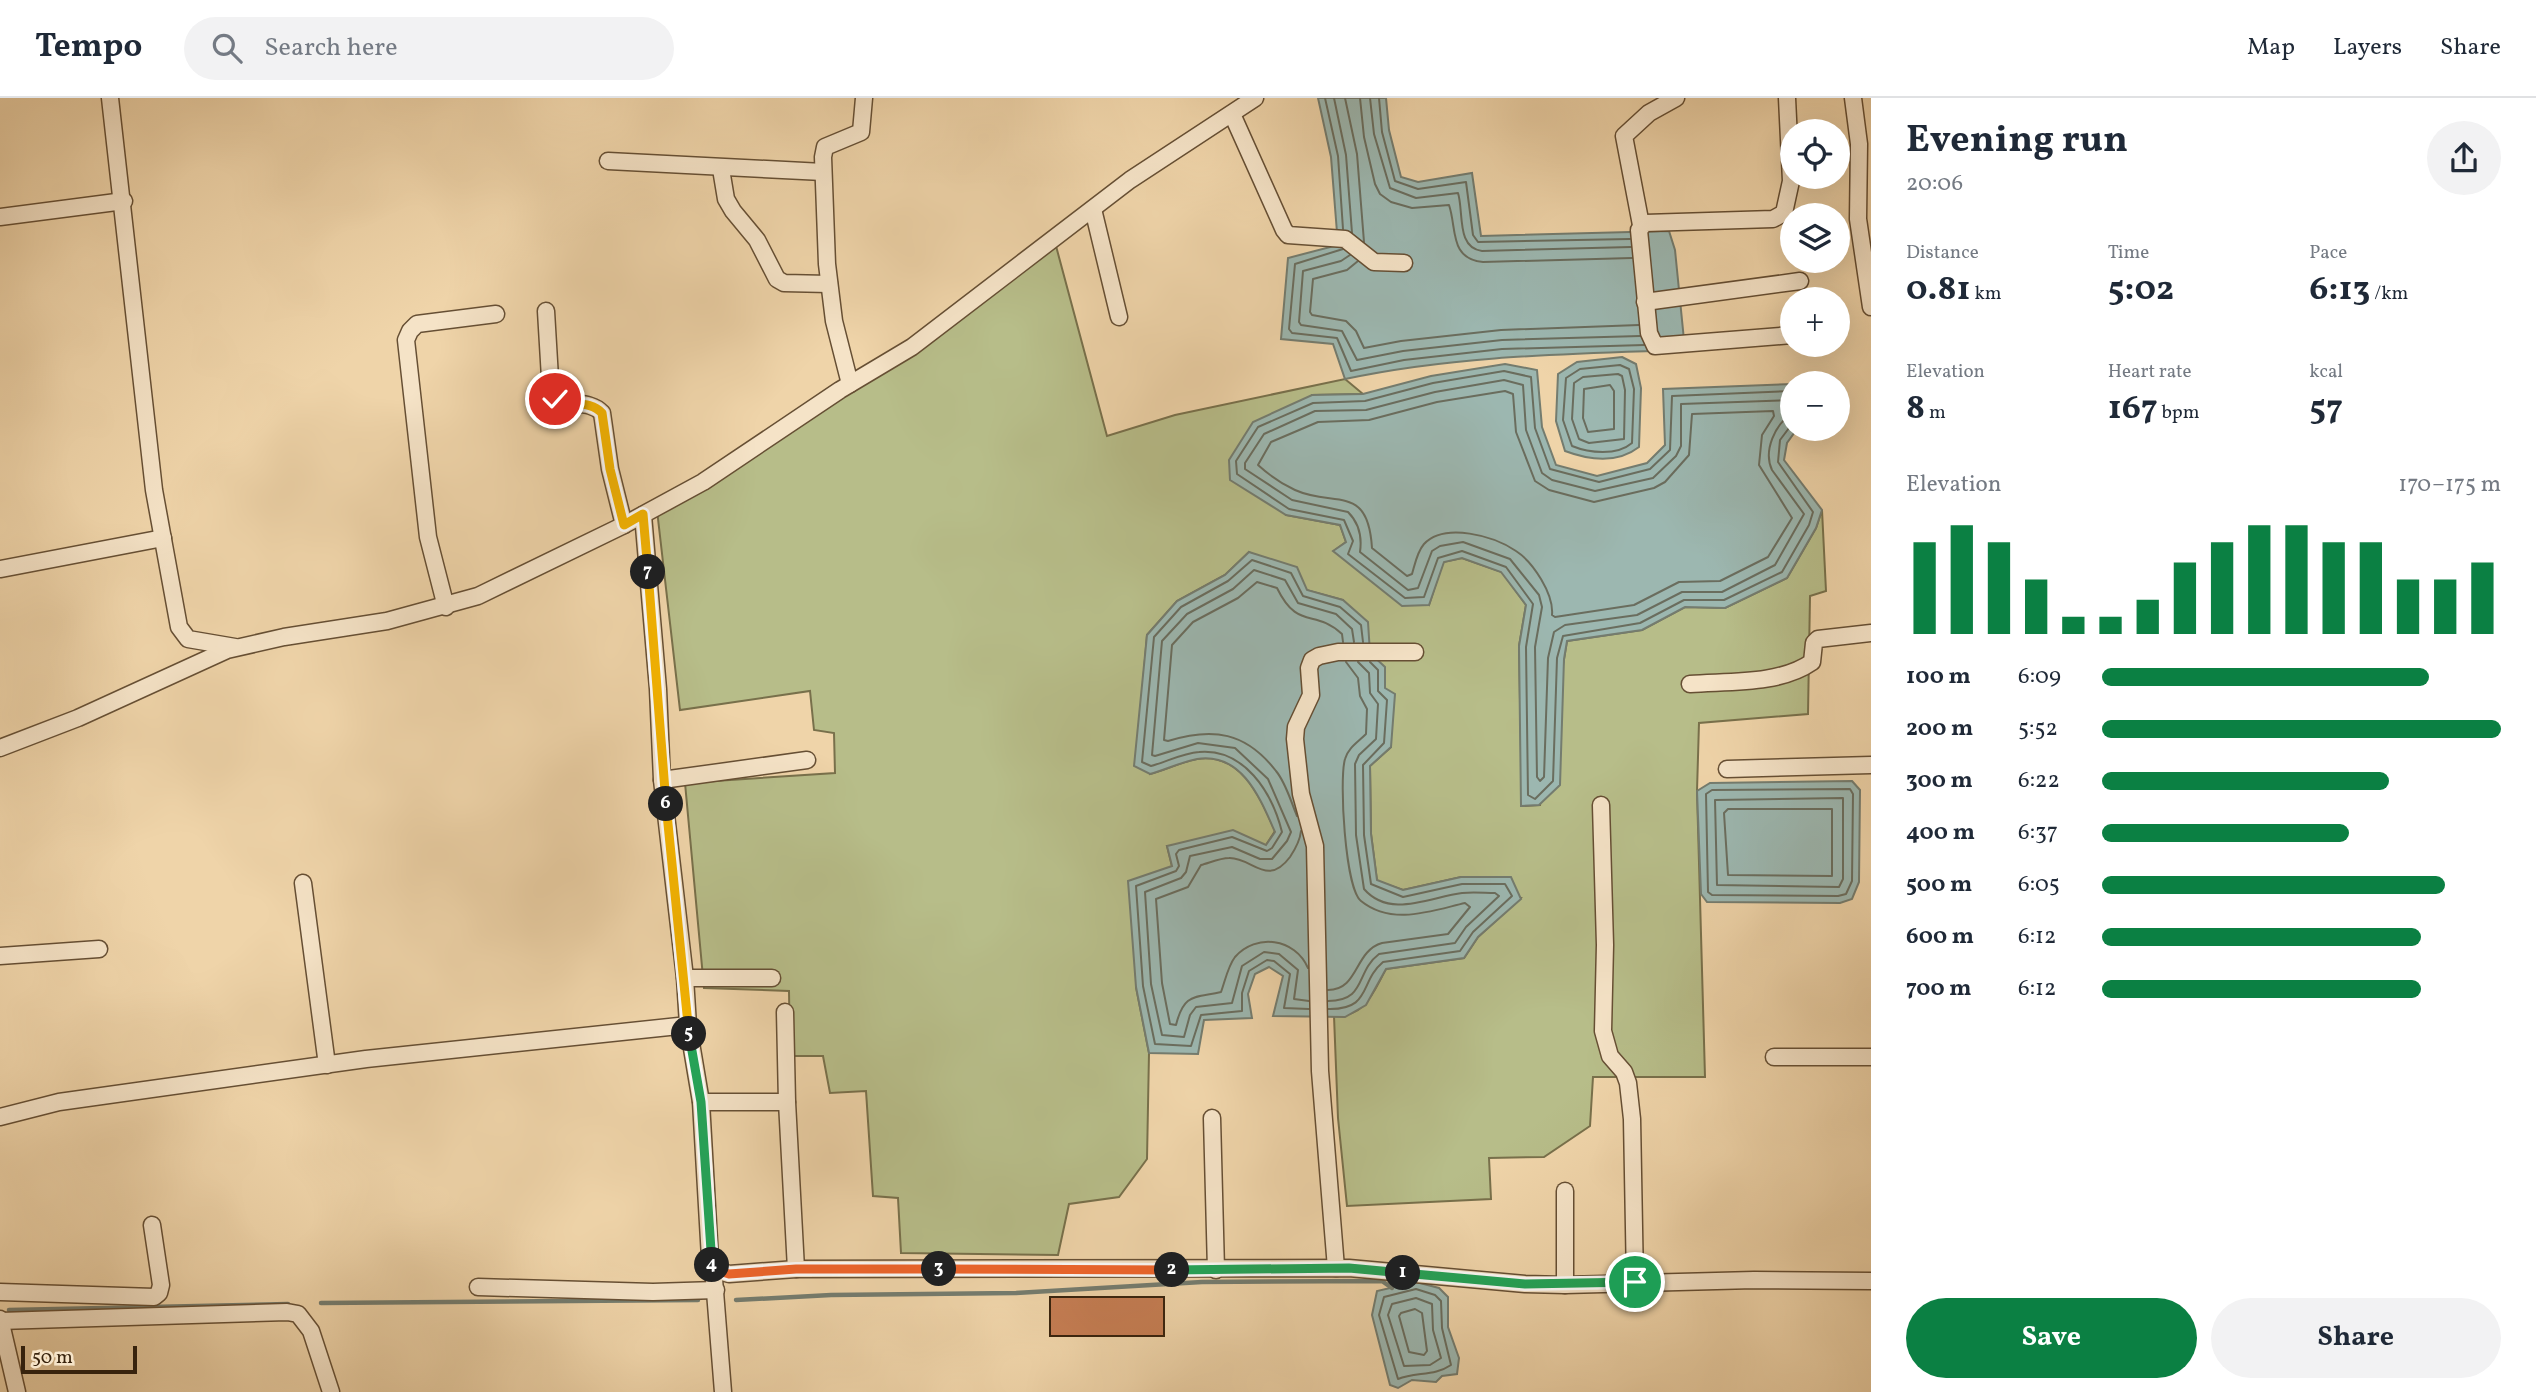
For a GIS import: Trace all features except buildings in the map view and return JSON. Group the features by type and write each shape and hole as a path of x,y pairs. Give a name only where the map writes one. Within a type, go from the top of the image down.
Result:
{"street":[{"path":"110,98 124,201 154,489 182,635 188,639 238,647"},
{"path":"850,384 834,321 829,284 823,172 825,147 861,132 864,98"},
{"path":"1676,98 1648,113 1623,136 1640,225 1649,333 1655,346 1780,336"},
{"path":"1640,225 1773,219 1784,213 1791,181 1787,98"},
{"path":"1853,98 1865,143 1865,218 1871,307"},
{"path":"0,748 78,718 238,647 387,621 446,607 478,596 624,525 703,482 850,384 912,347 1130,180 1243,104 1284,230 1288,235 1345,239 1374,262 1404,263"},
{"path":"608,161 721,169 823,172"},
{"path":"721,169 726,199 757,240 777,279 784,283 829,284"},
{"path":"0,217 124,201"},
{"path":"1093,209 1119,317"},
{"path":"1645,302 1800,281"},
{"path":"546,311 551,395 563,403 597,407 602,413 610,469 624,525"},
{"path":"446,607 426,524 406,340 410,331 418,324 496,314"},
{"path":"643,514 659,689 662,780 688,1025 701,1102 710,1258 716,1290 723,1392"},
{"path":"1,569 163,538"},
{"path":"1689,684 1770,678 1788,673 1812,662 1814,643 1818,639 1871,633"},
{"path":"1336,1268 1320,1071 1315,846 1301,794 1296,727 1311,695 1309,668 1312,660 1338,652 1415,652"},
{"path":"662,780 807,760"},
{"path":"1727,769 1871,765"},
{"path":"1601,804 1605,945 1603,1031 1610,1056 1624,1072 1628,1083 1632,1119 1635,1282"},
{"path":"303,883 327,1065"},
{"path":"0,956 99,949"},
{"path":"685,978 772,978"},
{"path":"785,1012 796,1269"},
{"path":"0,1117 59,1102 327,1065 688,1025"},
{"path":"1773,1057 1871,1057"},
{"path":"701,1102 787,1102"},
{"path":"1212,1118 1216,1270"},
{"path":"1565,1191 1565,1285"},
{"path":"0,1292 154,1297 159,1293 161,1285 152,1225"},
{"path":"713,1269 729,1274 796,1269 1336,1268 1565,1285 1871,1281"},
{"path":"478,1287 653,1292 716,1290"},
{"path":"11,1388 0,1320 287,1312 298,1314 311,1331 331,1392"}],"green space":[{"path":"1056,246 1107,436 1175,415 1345,379 1363,394 1312,395 1286,515 1340,525 1346,542 1334,551 1429,605 1443,562 1462,558 1502,572 1526,605 1519,646 1522,806 1540,805 1567,641 1642,630 1685,607 1725,608 1787,578 1816,528 1822,510 1826,591 1810,596 1808,714 1699,723 1697,791 1705,1077 1593,1077 1590,1126 1544,1157 1489,1158 1491,1199 1347,1206 1338,1118 1334,1016 1345,1015 1361,1008 1386,969 1464,958 1478,937 1521,898 1461,877 1403,890 1377,881 1371,834 1370,766 1391,747 1385,688 1343,600 1306,590 1249,552 1225,575 1177,601 1147,635 1142,695 1150,774 1197,759 1213,759 1226,763 1238,770 1256,792 1275,831 1266,845 1167,846 1172,866 1136,987 1149,1053 1147,1159 1119,1197 1069,1204 1058,1255 901,1253 898,1198 873,1196 866,1091 830,1093 823,1056 790,1056 789,991 704,988 685,783 835,773 834,733 814,730 810,691 680,710 657,510 943,324"}],"water":[{"path":"1318,98 1386,98 1389,130 1401,177 1418,182 1472,173 1481,236 1669,231 1675,250 1685,350 1472,360 1345,379 1333,344 1281,339 1288,258 1338,245 1331,157"},
{"path":"1622,357 1636,364 1641,388 1639,447 1622,456 1603,459 1565,451 1556,421 1558,374 1577,362"},
{"path":"1505,364 1537,370 1542,427 1556,465 1597,476 1647,463 1665,445 1663,389 1780,384 1780,441 1788,441 1784,460 1822,510 1816,528 1787,578 1725,608 1685,607 1642,630 1567,641 1564,659 1560,785 1539,805 1521,806 1519,646 1526,605 1501,572 1462,558 1444,562 1429,605 1402,606 1333,551 1346,542 1340,525 1286,515 1230,480 1229,460 1253,422 1312,395 1363,394 1431,376"},
{"path":"1249,552 1297,567 1307,590 1343,600 1368,622 1370,653 1385,667 1385,688 1395,694 1391,747 1370,766 1371,834 1377,880 1403,890 1461,877 1511,877 1521,899 1478,937 1464,958 1386,969 1366,1005 1345,1017 1273,1016 1283,976 1269,967 1255,974 1248,994 1252,1018 1204,1020 1198,1054 1149,1053 1136,987 1128,881 1172,866 1167,846 1233,830 1266,845 1275,832 1256,792 1238,770 1226,763 1213,759 1197,759 1150,774 1134,766 1147,635 1177,601 1225,575"},
{"path":"1852,781 1860,790 1859,882 1852,899 1840,903 1707,902 1701,894 1697,791 1710,783"},
{"path":"1416,1282 1439,1288 1448,1297 1448,1327 1459,1358 1457,1374 1442,1376 1436,1382 1412,1380 1398,1388 1390,1385 1372,1315 1377,1291"}],"waterway":[{"path":"736,1300 831,1295 1016,1293 1202,1282 1382,1281 1392,1288"},
{"path":"321,1303 698,1300"},
{"path":"9,1310 288,1304"}],"route":[{"path":"555,399 563,403 591,405 602,413 606,425 610,469 624,525 643,514 659,689 662,780 688,1025 701,1102 710,1258 713,1269 729,1274 796,1269 1349,1268 1525,1284 1635,1282"}]}
